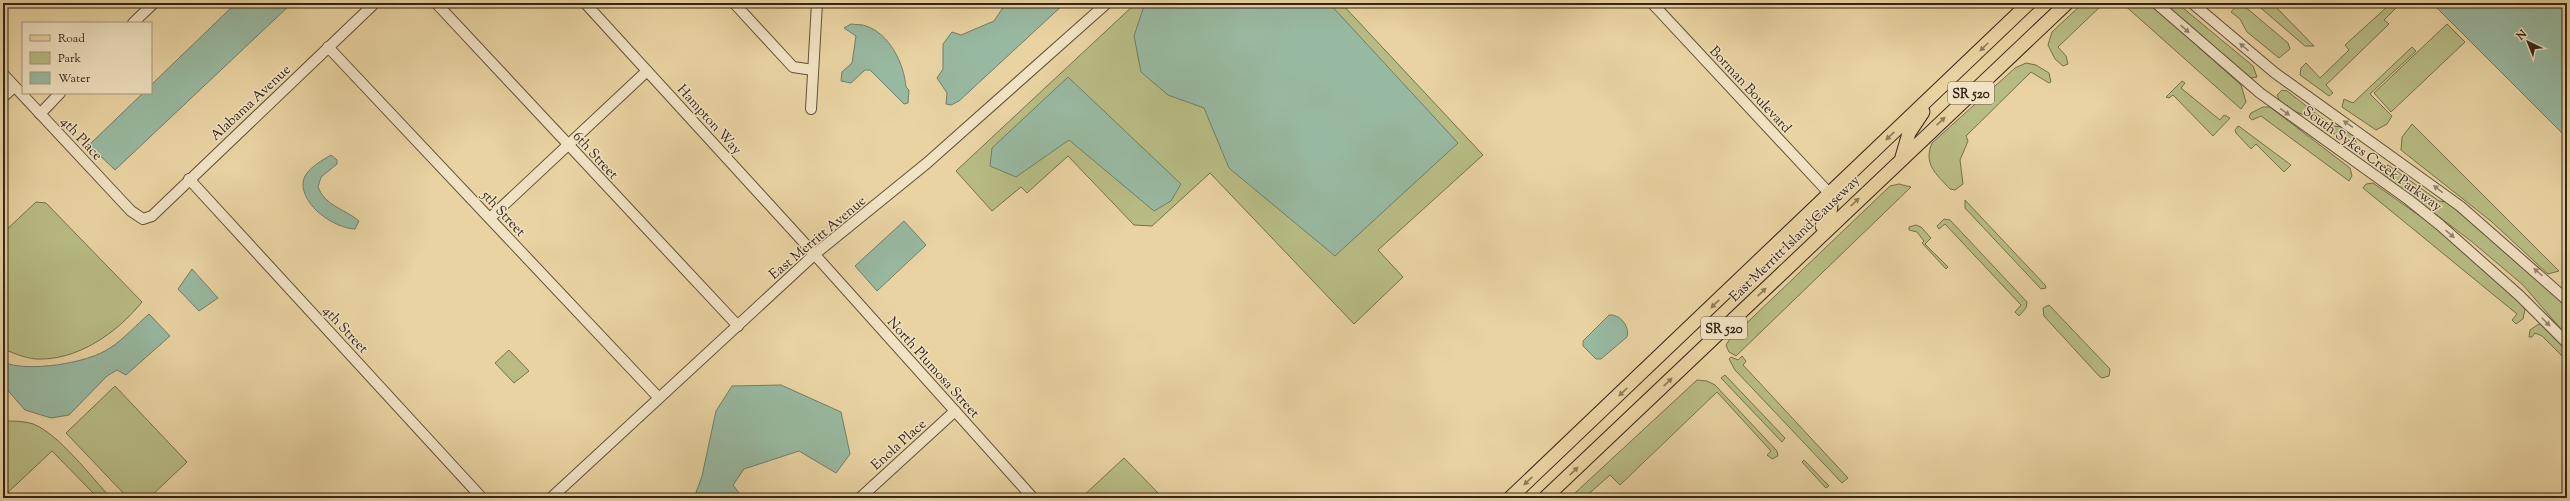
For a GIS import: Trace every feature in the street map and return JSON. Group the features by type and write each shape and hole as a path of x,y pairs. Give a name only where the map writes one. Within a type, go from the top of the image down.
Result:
{"main road":[{"name":"East Merritt Island Causeway","path":"1510,498 2029,3"},
{"name":"East Merritt Island Causeway","path":"1545,498 1902,157 2067,3"},
{"path":"1902,157 1909,133 1917,119 1954,76"},
{"path":"1802,253 1830,214 1832,205 1829,193"}],"street":[{"path":"134,22 154,3"},
{"name":"Alabama Avenue","path":"143,219 152,216 375,3"},
{"name":"6th Street","path":"436,3 738,326"},
{"name":"Hampton Way","path":"585,3 815,254"},
{"path":"734,3 794,67 813,70"},
{"path":"811,109 817,3"},
{"name":"Borman Boulevard","path":"1652,3 1829,193"},
{"name":"South Sykes Creek Parkway","path":"2156,3 2260,93 2409,200 2440,225 2520,296 2567,343"},
{"name":"South Sykes Creek Parkway","path":"2192,3 2275,72 2460,206 2567,300"},
{"name":"East Merritt Avenue","path":"559,496 659,398 815,254 927,163 1103,4"},
{"name":"5th Street","path":"328,47 659,398"},
{"path":"490,218 567,144 647,71"},
{"name":"4th Place","path":"3,74 132,211 143,219"},
{"path":"3,97 14,86"},
{"path":"40,114 59,94"},
{"name":"4th Street","path":"189,179 482,498"},
{"name":"North Plumosa Street","path":"815,254 1033,498"},
{"name":"Enola Place","path":"860,498 955,412"}],"green space":[{"path":"1136,3 1341,3 1483,155 1378,250 1403,277 1354,324 1210,173 1152,226 1134,225 1068,156 1027,193 1021,187 992,211 956,171"},
{"path":"2083,3 2104,3 2058,47 2066,56 2068,64 2063,66 2055,59 2048,45 2052,32"},
{"path":"2122,3 2149,3 2241,85 2246,102 2241,109"},
{"path":"2164,3 2177,3 2253,66 2257,77 2251,78 2244,74"},
{"path":"2255,3 2272,3 2314,46 2305,46"},
{"path":"2386,3 2401,3 2384,20 2389,24 2326,85 2333,93 2329,96 2300,75 2301,68 2306,63 2320,78 2349,50 2345,45 2388,6"},
{"path":"2237,5 2243,5 2288,43 2290,49 2279,58 2247,32 2240,19 2231,12"},
{"path":"2447,24 2465,42 2391,112 2374,93"},
{"path":"2412,47 2416,51 2370,94 2392,116 2387,124 2376,130 2342,107 2344,99 2353,103"},
{"path":"2026,63 2036,65 2049,73 2051,82 2049,83 2031,72 1966,136 1968,141 1960,160 1963,184 1955,190 1950,189 1932,168 1930,163 1929,157 1932,143 2015,68"},
{"path":"2182,81 2185,83 2181,88 2220,120 2224,115 2230,118 2213,136 2173,95 2169,98 2166,97"},
{"path":"2282,90 2287,91 2332,126 2343,127 2352,132 2358,147 2354,148 2309,117 2295,112 2282,104 2277,95"},
{"path":"2263,107 2270,107 2350,168 2352,176 2349,181 2261,116 2252,120 2249,117 2251,113"},
{"path":"2412,124 2559,271 2548,274 2492,222 2401,150 2402,137"},
{"path":"2238,126 2291,165 2284,172 2256,144 2251,149 2236,133 2235,130"},
{"path":"2388,165 2439,201 2447,202 2537,278 2567,308 2567,336 2523,285 2471,241 2385,176 2382,168"},
{"path":"2373,183 2434,226 2518,299 2525,309 2523,319 2516,324 2512,320 2517,314 2363,188 2366,184"},
{"path":"1899,184 1911,187 1736,356 1729,352 1726,345 1730,339 1890,186"},
{"path":"1965,200 2045,285 2046,288 2041,289 1965,208"},
{"path":"36,202 46,203 142,302 121,324 95,343 66,355 36,359 3,349 3,233"},
{"path":"1944,219 1950,220 2027,302 2026,308 2019,316 2015,312 2021,305 1945,224 1939,229 1937,226"},
{"path":"1916,225 1921,227 1931,238 1925,244 1948,267 1946,269 1922,243 1924,241 1917,232 1909,230 1909,227"},
{"path":"2049,305 2110,369 2109,376 2102,378 2099,376 2044,316 2043,308"},
{"path":"2539,324 2545,325 2567,346 2567,361 2542,336 2535,333 2532,337 2529,337 2530,330"},
{"path":"509,350 529,371 514,383 495,363"},
{"path":"1742,356 1746,361 1743,365 1848,478 1842,483 1735,370 1729,359 1731,357 1738,360"},
{"path":"1725,375 1785,438 1782,442 1721,378"},
{"path":"1697,380 1707,381 1715,385 1777,451 1778,456 1772,459 1767,455 1771,451 1717,392 1620,485 1610,475 1584,498 1576,498 1575,493"},
{"path":"115,386 187,462 149,498 128,498 66,433"},
{"path":"3,421 26,422 43,429 64,446 111,498 98,498 52,451 3,497"},
{"path":"1124,458 1163,498 1081,498"},
{"path":"1804,460 1829,486 1826,488 1802,462"}],"water":[{"path":"236,3 292,3 115,170 89,145 142,94 152,94 152,84"},
{"path":"1006,3 1065,3 959,101 951,105 946,104 947,93 937,78 943,69 943,44 952,32 961,35 994,21"},
{"path":"1145,3 1329,3 1458,143 1335,256 1229,168 1204,108 1168,95 1141,72 1134,36"},
{"path":"2432,3 2567,3 2567,138"},
{"path":"851,24 864,25 875,30 889,43 899,60 905,78 906,87 909,90 908,103 904,104 870,70 865,70 851,83 841,81 842,72 852,63 856,36 844,28"},
{"path":"1068,77 1181,184 1171,201 1154,211 1069,140 1016,177 990,166 992,148"},
{"path":"331,155 337,160 337,164 321,177 318,187 325,199 359,221 355,229 338,225 329,220 313,207 304,192 303,183 306,174 314,166"},
{"path":"904,221 926,245 877,291 855,266"},
{"path":"192,269 218,298 199,311 178,289"},
{"path":"149,314 170,336 126,375 117,370 107,376 69,415 51,418 25,410 3,385 3,362 27,367 58,365 88,358 110,348"},
{"path":"1609,315 1617,316 1626,325 1628,333 1627,337 1601,359 1596,359 1583,346 1583,341"},
{"path":"781,385 841,412 850,454 836,473 799,451 744,469 733,485 743,498 694,498 702,476 716,411 732,386"}]}
